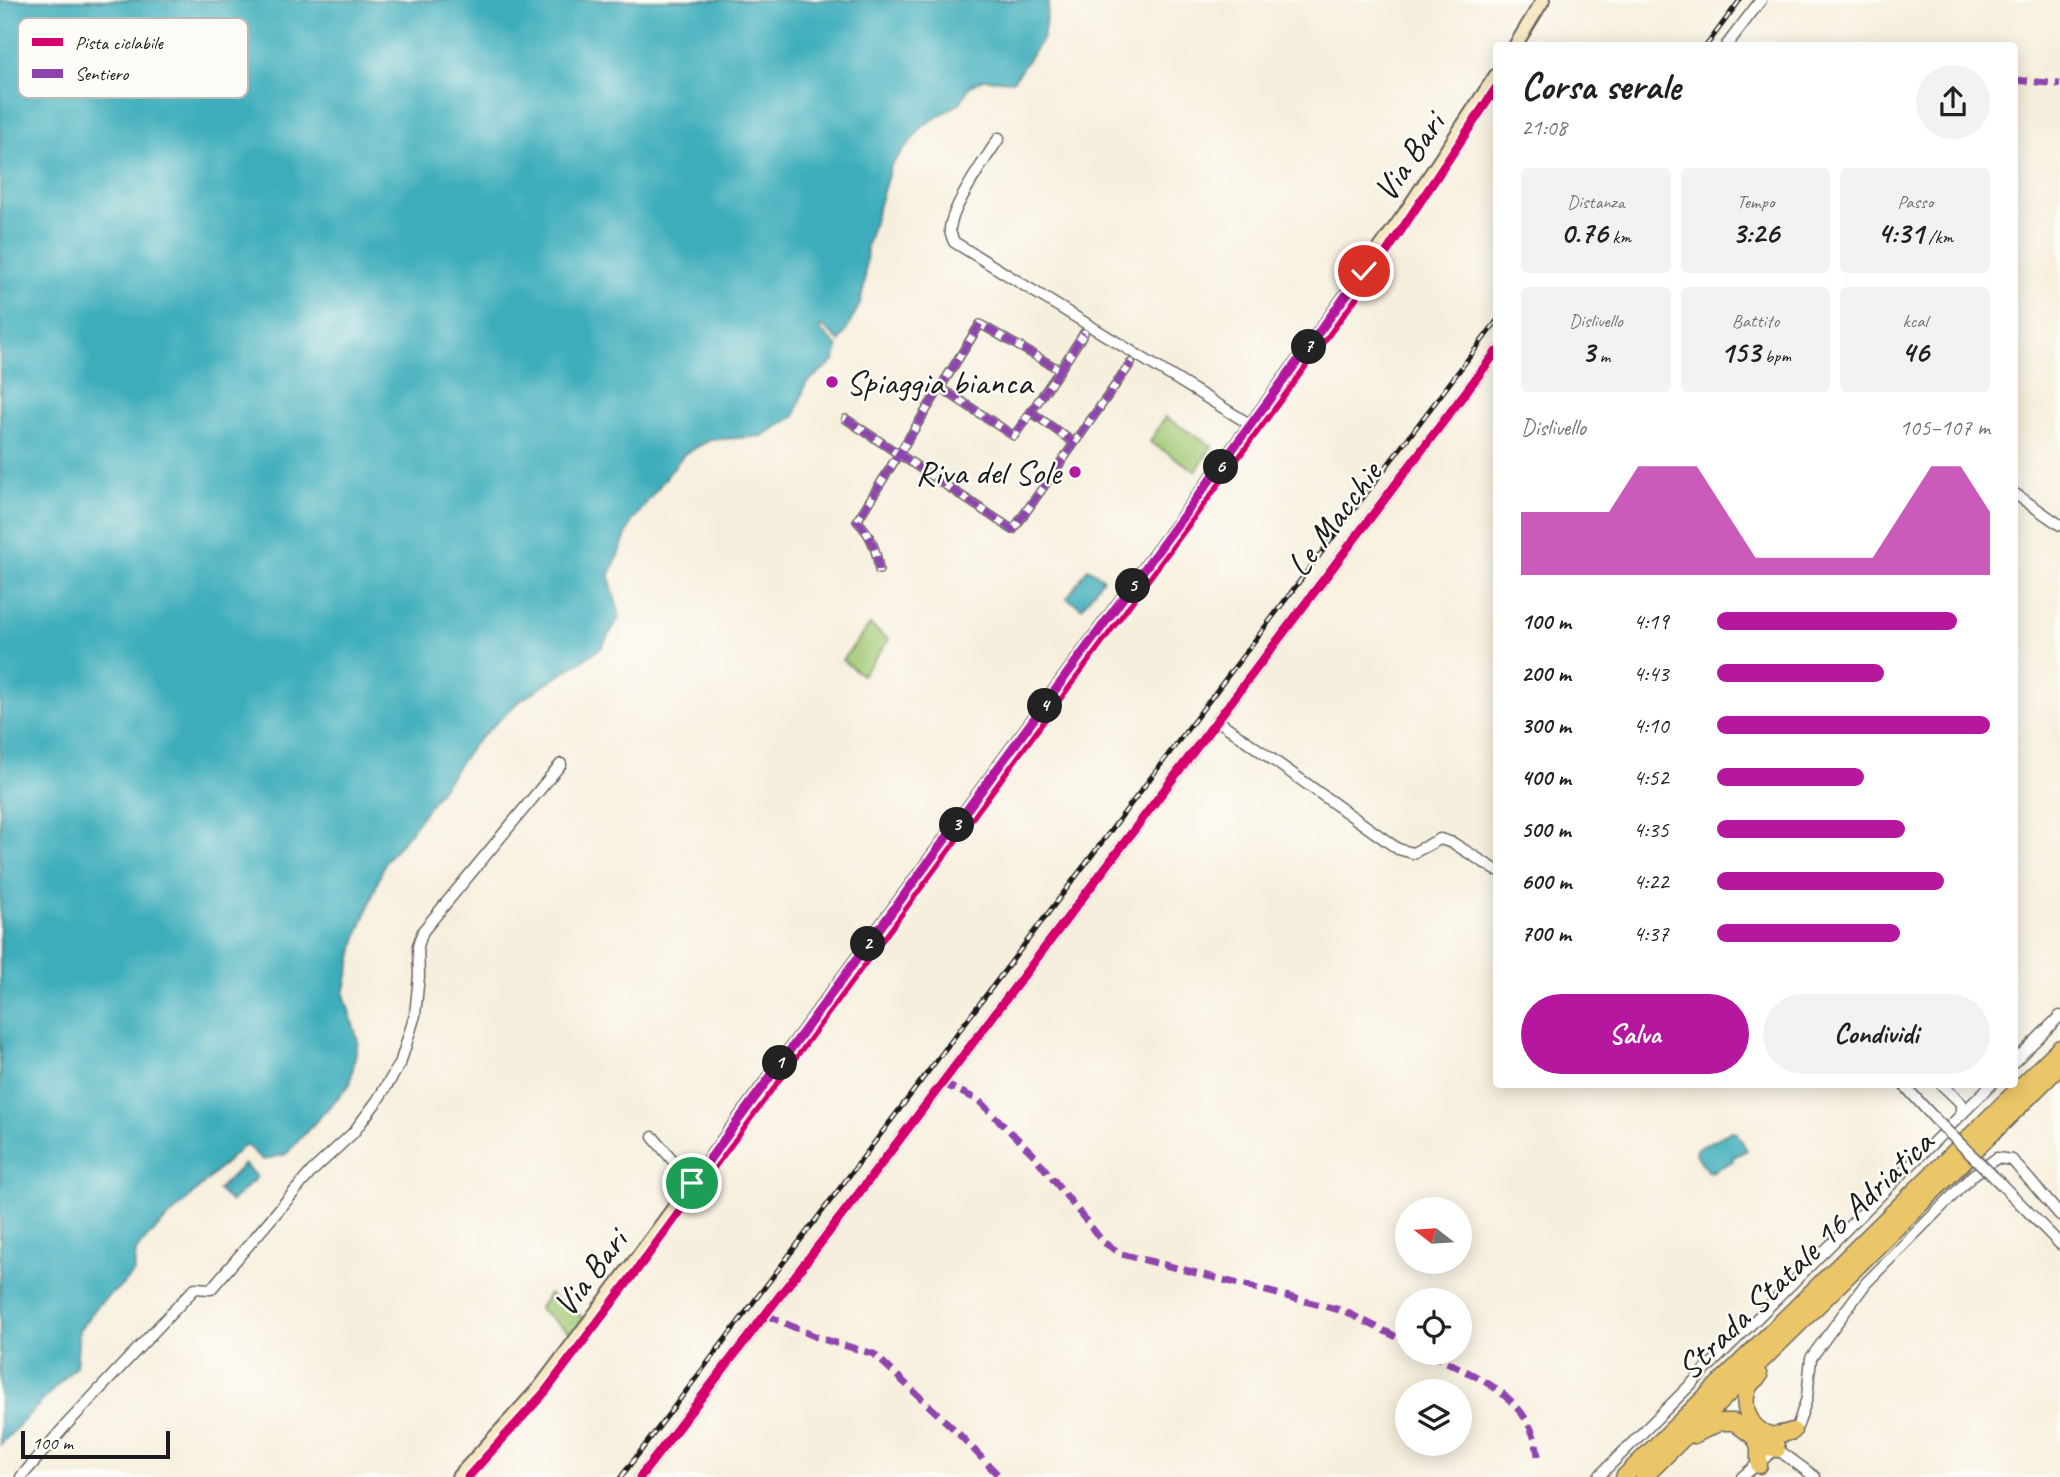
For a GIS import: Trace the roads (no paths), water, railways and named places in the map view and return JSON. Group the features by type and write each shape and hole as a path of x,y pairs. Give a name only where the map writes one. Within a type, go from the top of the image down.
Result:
{"highway":[{"name":"Strada Statale 16 Adriatica","path":"1624,1477 2060,1048"},
{"name":"Strada Statale 16 Adriatica","path":"1644,1477 2060,1066"},
{"path":"1768,1443 1748,1418 1745,1402 1749,1386 1770,1365 1775,1348"},
{"path":"1679,1443 1720,1422 1734,1422 1768,1443"},
{"path":"1759,1465 1768,1443 1793,1431"}],"main road":[{"path":"1517,42 1543,0"},
{"name":"Via Bari","path":"458,1477 540,1387 692,1183 1403,216 1493,80"}],"street":[{"path":"1729,42 1761,0"},
{"path":"999,138 968,188 953,221 950,231 954,242 1251,425"},
{"path":"879,570 878,558 867,530 857,521 980,324 1060,370"},
{"path":"941,388 1014,436 1084,333"},
{"name":"Le Macchie","path":"640,1477 876,1171 1493,356"},
{"path":"846,419 1013,530 1131,363"},
{"path":"1031,412 1073,442"},
{"path":"2018,496 2060,525"},
{"path":"1217,719 1398,849 1413,853 1440,839 1453,842 1493,868"},
{"path":"21,1477 66,1425 195,1288 211,1289 312,1171 353,1133 400,1064 415,1015 419,976 418,946 423,931 561,764"},
{"path":"2018,1058 2060,1016"},
{"path":"1907,1088 2060,1244"},
{"path":"1945,1088 1961,1103 1961,1115"},
{"path":"1598,1477 1988,1088"},
{"path":"653,1137 692,1183"},
{"path":"1793,1431 1807,1398 1811,1359 1866,1283 1973,1175 1997,1158 2012,1160 2060,1215"},
{"path":"1768,1443 1815,1477"},
{"path":"1742,1477 1759,1465"}],"water":[{"path":"0,0 1049,0 1043,38 1013,81 983,79 970,86 960,103 924,125 891,165 867,245 865,281 860,304 840,342 822,326 819,329 838,347 834,361 806,383 795,416 762,436 710,440 684,454 631,523 609,577 620,616 601,648 517,703 473,745 407,836 386,860 356,940 344,994 358,1041 350,1084 286,1154 263,1160 245,1144 147,1238 136,1251 134,1272 99,1304 79,1330 76,1366 0,1445"},
{"path":"1088,568 1103,578 1082,608 1067,598"},
{"path":"1732,1131 1737,1133 1747,1150 1732,1158 1733,1161 1711,1172 1707,1171 1696,1154 1696,1149"},
{"path":"244,1164 257,1177 231,1202 218,1190"}],"railway":[{"path":"1709,42 1740,0"},
{"path":"621,1477 1493,326"}],"place":[{"name":"Spiaggia bianca","path":"832,382"},
{"name":"Riva del Sole","path":"1075,472"}]}
